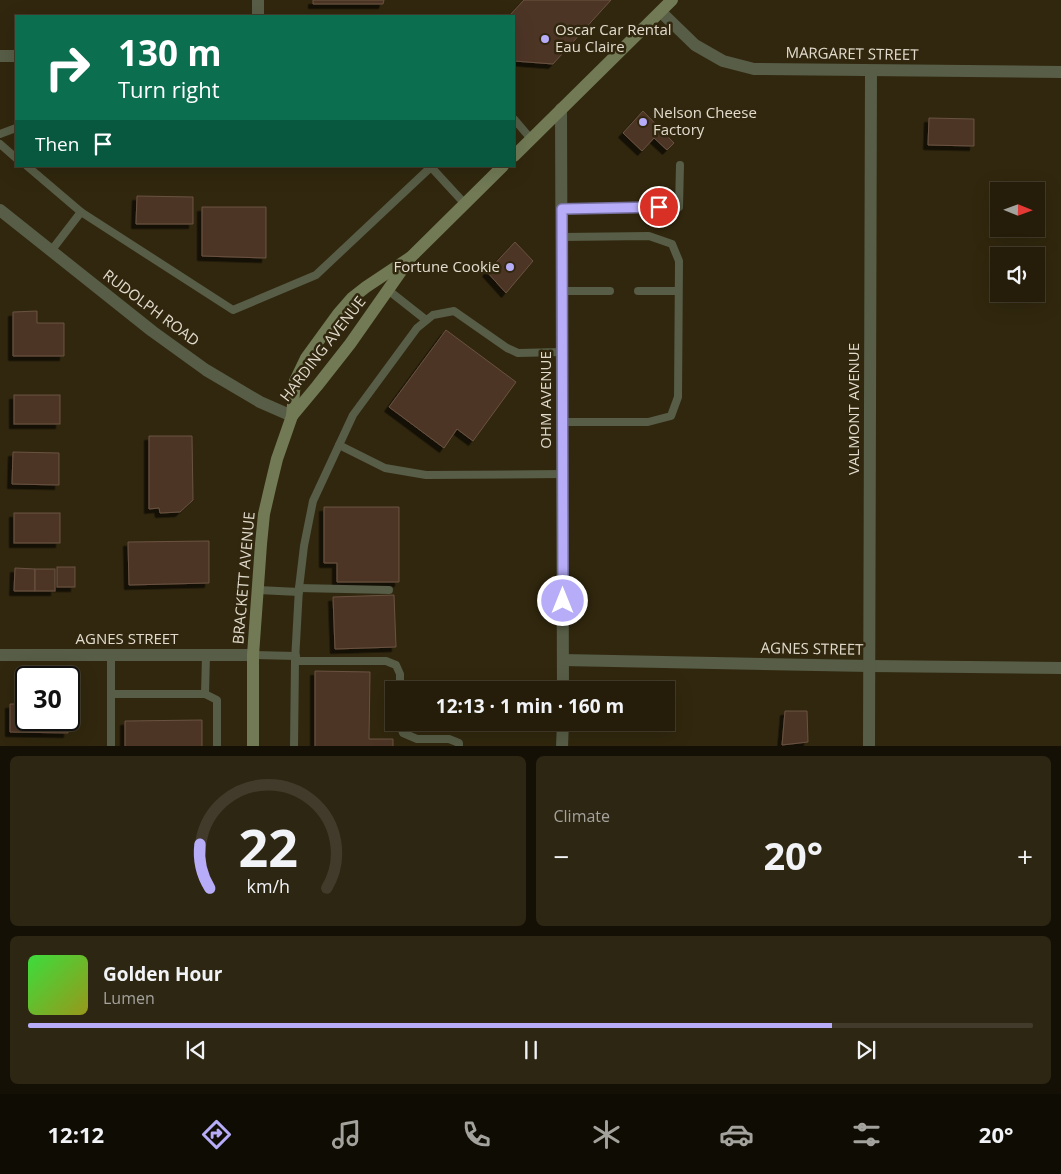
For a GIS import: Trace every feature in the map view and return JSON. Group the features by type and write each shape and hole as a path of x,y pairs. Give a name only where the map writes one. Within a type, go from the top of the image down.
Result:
{"main road":[{"path":"515,155 672,0"},
{"name":"HARDING AVENUE","path":"292,416 318,386 411,257 503,167"},
{"name":"HARDING AVENUE","path":"292,416 295,381 306,358 338,314 352,298 366,287 411,257"},
{"name":"BRACKETT AVENUE","path":"253,746 253,655 264,514 277,459 292,416"}],"street":[{"path":"258,0 258,15"},
{"name":"MARGARET STREET","path":"661,12 696,45 722,62 754,69 1061,72"},
{"path":"0,56 15,56"},
{"name":"VALMONT AVENUE","path":"869,746 872,71"},
{"name":"OHM AVENUE","path":"561,109 563,681"},
{"name":"RUDOLPH ROAD","path":"0,210 152,331 206,370 252,397 292,416"},
{"name":"AGNES STREET","path":"0,655 253,655"},
{"name":"AGNES STREET","path":"563,660 1061,668"},
{"path":"562,731 562,746"}],"lane":[{"path":"515,121 531,139"},
{"path":"0,134 15,128"},
{"path":"0,144 15,157"},
{"path":"562,209 679,207 680,166"},
{"path":"28,167 81,212 233,310 316,275 431,167"},
{"path":"433,167 465,204"},
{"path":"51,250 81,212"},
{"path":"562,237 649,236 672,244 679,261 678,397 670,416 648,422 562,422"},
{"path":"388,290 426,320"},
{"path":"562,291 610,291"},
{"path":"638,291 678,291"},
{"path":"294,746 295,658 304,546 313,500 353,415 417,328 433,315 454,311 507,348 518,353 562,352"},
{"path":"339,445 385,468 407,473 426,475 563,474"},
{"path":"258,590 389,590"},
{"path":"111,655 111,746"},
{"path":"205,694 206,655"},
{"path":"253,655 386,661 396,665 400,674 400,681"},
{"path":"111,694 205,694 217,700 217,746"},
{"path":"402,731 417,739 449,739 459,743 459,746"}],"building":[{"path":"313,0 384,0 383,4 313,4"},
{"name":"Oscar Car Rental Eau Claire","path":"524,0 611,0 553,64 515,61 515,15 510,15"},
{"name":"Nelson Cheese Factory","path":"643,111 674,143 667,150 654,138 642,151 623,133"},
{"path":"929,118 974,119 974,146 928,145"},
{"path":"137,196 193,197 193,224 136,224"},
{"path":"202,207 266,207 266,258 202,256"},
{"name":"Fortune Cookie","path":"515,242 533,261 506,293 487,272"},
{"path":"37,311 37,323 64,323 64,356 13,356 13,312"},
{"path":"446,330 516,382 473,441 457,429 444,448 389,407"},
{"path":"14,395 60,395 60,424 14,424"},
{"path":"149,436 192,436 193,500 180,512 160,513 159,508 149,509"},
{"path":"13,452 59,453 59,485 12,484"},
{"path":"324,507 399,507 399,582 337,582 337,563 324,563"},
{"path":"14,513 60,513 60,543 14,543"},
{"path":"209,541 209,583 129,585 128,542"},
{"path":"57,567 75,567 75,587 57,587"},
{"path":"15,568 35,569 35,591 14,591"},
{"path":"35,569 55,569 55,591 35,591"},
{"path":"394,595 396,647 335,649 333,597"},
{"path":"315,671 370,672 369,739 393,739 393,746 315,746"},
{"path":"10,704 15,704 15,731 68,731 68,733 10,732"},
{"path":"785,711 807,711 808,742 782,745"},
{"path":"202,720 202,746 125,746 125,721"}],"place":[{"name":"Oscar Car Rental Eau Claire","path":"545,39"},
{"name":"Nelson Cheese Factory","path":"643,122"},
{"name":"Fortune Cookie","path":"510,267"}],"route":[{"path":"563,601 562,209 659,207"}]}
